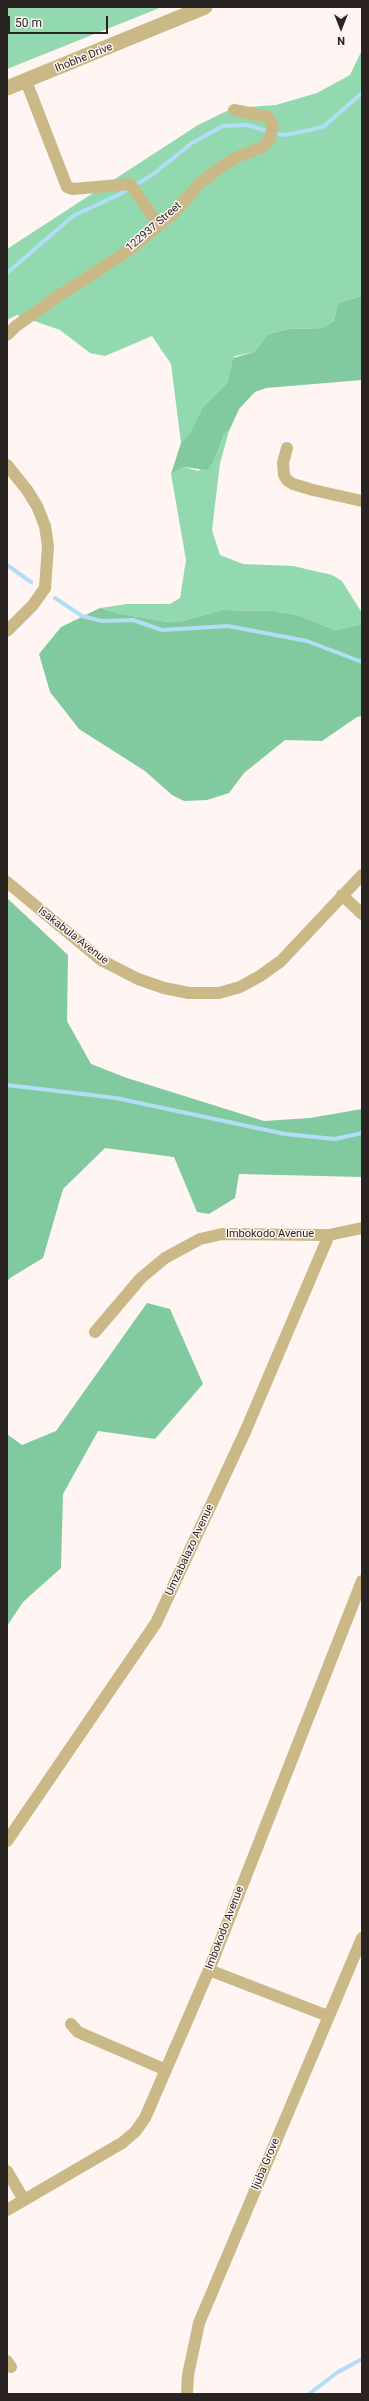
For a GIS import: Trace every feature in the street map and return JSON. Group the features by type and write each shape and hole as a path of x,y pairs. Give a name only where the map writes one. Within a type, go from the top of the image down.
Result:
{"street":[{"name":"Ihobhe Drive","path":"7,88 205,7"},
{"path":"26,81 67,187 73,189 130,184 159,225"},
{"name":"122937 Street","path":"7,335 16,326 56,297 132,248 173,214 200,184 221,167 237,156 261,148 269,141 274,126 268,117 234,110"},
{"path":"286,448 284,475 293,484 362,501"},
{"path":"7,465 27,490 37,506 45,526 48,546 45,588 33,605 7,631"},
{"name":"Isakabula Avenue","path":"7,882 101,960 138,979 164,988 189,993 219,993 240,987 260,976 281,961 362,875"},
{"path":"342,895 362,914"},
{"name":"Imbokodo Avenue","path":"95,1332 141,1278 166,1258 200,1239 222,1234 329,1235 362,1228"},
{"name":"Umzabalazo Avenue","path":"7,1841 156,1623 245,1432 329,1235"},
{"name":"Imbokodo Avenue","path":"7,2210 128,2138 144,2118 209,1970 362,1581"},
{"name":"Ijuba Grove","path":"187,2394 188,2376 198,2323 362,1938"},
{"path":"209,1970 328,2016"},
{"path":"71,2024 78,2032 166,2070"},
{"path":"7,2170 24,2200"}],"green space":[{"path":"7,7 162,7 7,69"},
{"path":"362,50 362,296 341,302 337,306 334,321 322,328 289,329 268,334 254,352 235,356 233,358 227,383 202,408 191,433 181,443 171,364 152,336 105,356 90,353 60,330 17,315 7,320 7,249 198,125 233,108 276,105 317,93 350,75"},
{"path":"362,296 362,380 266,388 255,392 239,409 229,431 224,434 214,461 207,470 184,467 171,474 181,443 191,432 202,408 227,383 233,358 254,352 268,334 289,329 322,328 334,321 337,306 341,302"},
{"path":"229,431 220,463 212,530 220,555 243,564 293,566 332,575 342,581 362,613 362,624 335,630 298,615 273,611 222,610 182,621 168,622 121,614 100,608 127,604 170,604 180,598 186,560 171,474 184,467 198,471 214,461 224,434"},
{"path":"100,608 121,614 168,622 182,621 222,610 273,611 298,615 335,630 362,624 362,716 357,717 322,741 285,740 244,773 229,793 207,800 184,801 172,795 145,771 79,729 50,692 39,654 61,627"},
{"path":"7,898 68,955 67,1021 91,1064 127,1078 264,1121 310,1118 362,1109 362,1177 239,1174 235,1198 209,1214 197,1212 174,1157 105,1148 63,1189 43,1258 10,1278 7,1282"},
{"path":"147,1303 170,1309 203,1384 155,1439 98,1431 63,1494 61,1568 23,1602 7,1626 7,1434 22,1445 56,1431"}],"waterway":[{"path":"279,134 286,135 323,127 362,93"},
{"path":"7,273 73,216 122,193 152,175 192,143 223,126 247,125 267,131"},
{"path":"7,565 31,582"},
{"path":"55,598 82,616 102,621 133,620 162,630 228,626 307,641 362,662"},
{"path":"7,1085 116,1098 285,1134 335,1139 362,1133"},
{"path":"309,2394 338,2372 362,2359"}]}
